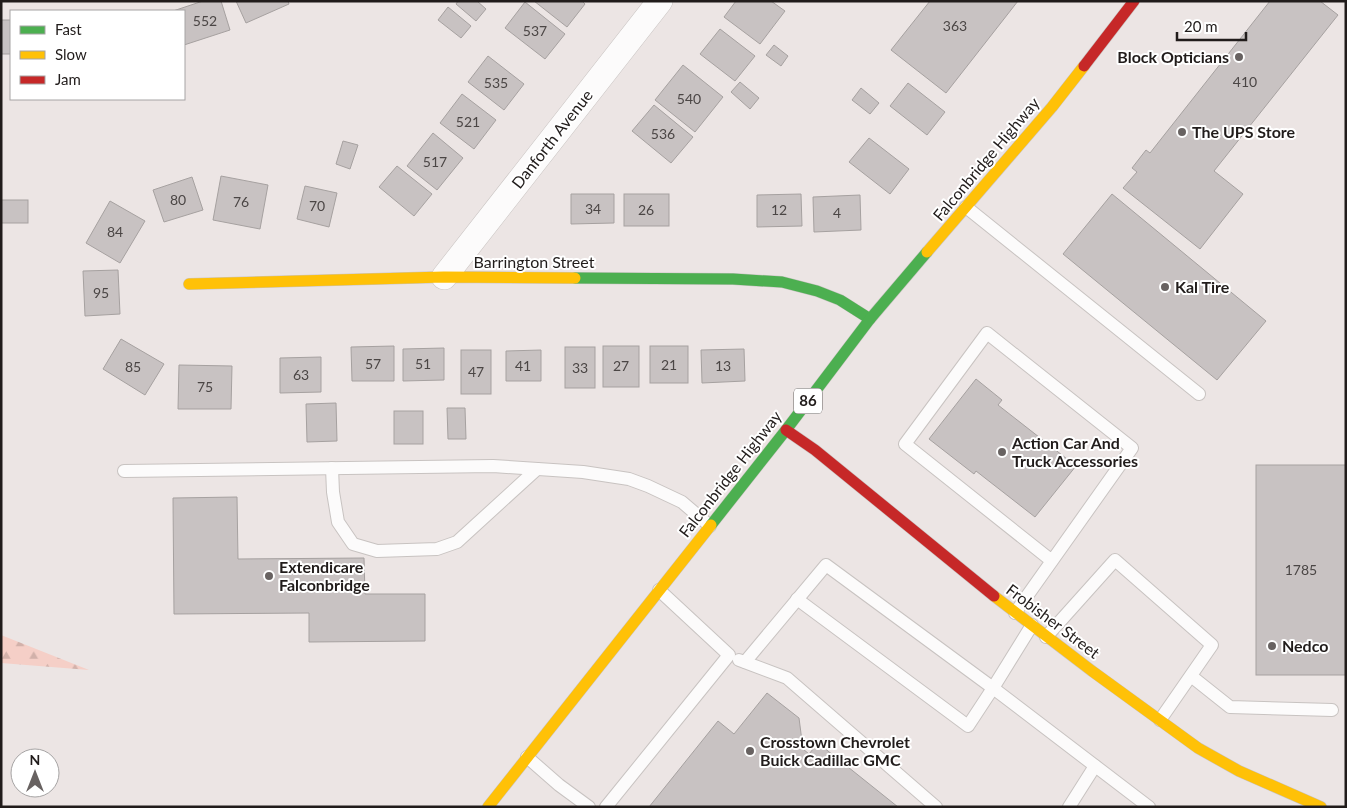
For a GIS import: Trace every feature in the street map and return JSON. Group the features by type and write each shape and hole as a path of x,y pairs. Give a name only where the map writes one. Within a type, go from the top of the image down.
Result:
{"street":[{"name":"Danforth Avenue","path":"444,277 660,1"},
{"name":"Falconbridge Highway","path":"488,807 786,430 870,319 1052,107 1134,1"},
{"name":"Barrington Street","path":"189,284 444,277 733,279 782,282 817,292 840,300 870,319"},
{"name":"Frobisher Street","path":"786,430 815,450 1046,637 1198,748 1239,771 1320,807"}],"lane":[{"path":"966,206 1199,394"},
{"path":"1015,613 1052,561 1132,448 987,333 905,444 1052,561"},
{"path":"124,470 493,466 583,472 629,479 648,486 682,502 710,526"},
{"path":"332,468 333,492 338,522 353,544 378,551 437,549 456,542 537,469"},
{"path":"1046,637 1115,560 1212,645 1160,720"},
{"path":"745,662 826,565 993,688 1149,807"},
{"path":"659,590 729,655 787,678 936,807"},
{"path":"798,599 968,726 1032,625"},
{"path":"606,807 729,655"},
{"path":"1191,676 1230,707 1332,710"},
{"path":"527,757 589,807"},
{"path":"1068,807 1095,766"}],"green space":[{"path":"1,635 89,670 1,663"}],"building":[{"path":"203,1 221,1 230,30 185,45 185,10 176,10"},
{"path":"236,1 288,1 289,4 246,23"},
{"path":"458,1 477,1 486,9 476,21 456,4"},
{"path":"534,1 582,1 585,4 567,27"},
{"path":"736,1 771,1 785,11 760,44 724,17"},
{"path":"930,1 1018,1 946,93 891,50"},
{"path":"1270,1 1320,1 1338,15 1214,171 1243,194 1200,249 1123,188 1137,172 1132,168 1146,150 1150,153"},
{"path":"525,2 565,34 545,59 505,28"},
{"path":"448,7 471,26 461,38 438,20"},
{"path":"1,20 10,20 10,54 1,54"},
{"path":"720,29 755,56 735,81 700,54"},
{"path":"774,45 788,56 781,66 766,55"},
{"path":"488,56 524,84 504,110 468,82"},
{"path":"683,65 723,97 695,132 655,100"},
{"path":"740,82 759,98 750,109 731,92"},
{"path":"908,83 945,112 927,135 890,106"},
{"path":"861,88 879,103 870,114 852,100"},
{"path":"462,94 496,120 474,149 440,123"},
{"path":"654,105 693,137 671,163 632,131"},
{"path":"433,133 463,158 437,190 407,166"},
{"path":"869,138 909,169 890,194 849,162"},
{"path":"343,141 358,145 350,169 336,164"},
{"path":"397,166 432,194 414,216 379,187"},
{"path":"221,176 268,185 260,229 213,220"},
{"path":"192,177 203,210 164,222 153,190"},
{"path":"305,186 337,193 329,227 297,219"},
{"path":"571,194 614,194 614,223 571,224"},
{"path":"624,194 669,194 669,226 624,226"},
{"path":"801,194 802,226 757,227 757,195"},
{"name":"Kal Tire","path":"1112,194 1266,321 1217,380 1063,254"},
{"path":"860,195 861,230 814,232 813,197"},
{"path":"1,200 28,200 28,223 1,223"},
{"path":"110,201 145,221 120,263 86,243"},
{"path":"118,270 120,314 85,316 83,271"},
{"path":"121,339 164,364 145,395 103,369"},
{"path":"394,346 394,381 352,381 351,347"},
{"path":"603,346 639,346 639,387 603,387"},
{"path":"650,346 688,346 688,383 650,383"},
{"path":"565,347 595,347 595,388 565,388"},
{"path":"444,348 444,380 403,381 403,349"},
{"path":"744,349 745,381 702,383 701,350"},
{"path":"461,350 491,350 491,394 461,394"},
{"path":"541,350 541,381 506,381 506,351"},
{"path":"321,357 321,392 280,393 280,358"},
{"path":"179,365 232,366 231,409 178,409"},
{"name":"Action Car And Truck Accessories","path":"976,379 1002,400 998,405 1076,466 1035,517 976,471 974,474 929,439"},
{"path":"336,403 337,441 307,442 306,404"},
{"path":"447,408 465,408 466,439 448,439"},
{"path":"394,411 423,411 423,444 394,444"},
{"path":"1256,465 1346,465 1346,675 1256,675"},
{"name":"Extendicare Falconbridge","path":"237,497 238,559 364,558 365,594 425,594 425,641 309,642 309,613 174,614 173,498"},
{"name":"Crosstown Chevrolet Buick Cadillac GMC","path":"767,693 799,718 803,749 809,754 818,743 898,807 649,807 718,721 734,734"}],"traffic: fast":[{"path":"711,525 870,319 927,252"},
{"path":"575,278 733,279 782,282 817,291 840,300 870,319"}],"traffic: slow":[{"path":"927,252 1052,107 1084,66"},
{"path":"189,284 444,277 575,278"},
{"path":"488,807 711,525"},
{"path":"994,596 1092,671 1198,748 1239,771 1321,807"}],"traffic: jam":[{"path":"1084,66 1134,1"},
{"path":"786,430 815,450 994,596"}],"place":[{"name":"Block Opticians","path":"1239,57"},
{"name":"The UPS Store","path":"1182,132"},
{"name":"Kal Tire","path":"1165,287"},
{"name":"Action Car And Truck Accessories","path":"1002,452"},
{"name":"Extendicare Falconbridge","path":"269,576"},
{"name":"Nedco","path":"1272,646"},
{"name":"Crosstown Chevrolet Buick Cadillac GMC","path":"750,751"}]}
